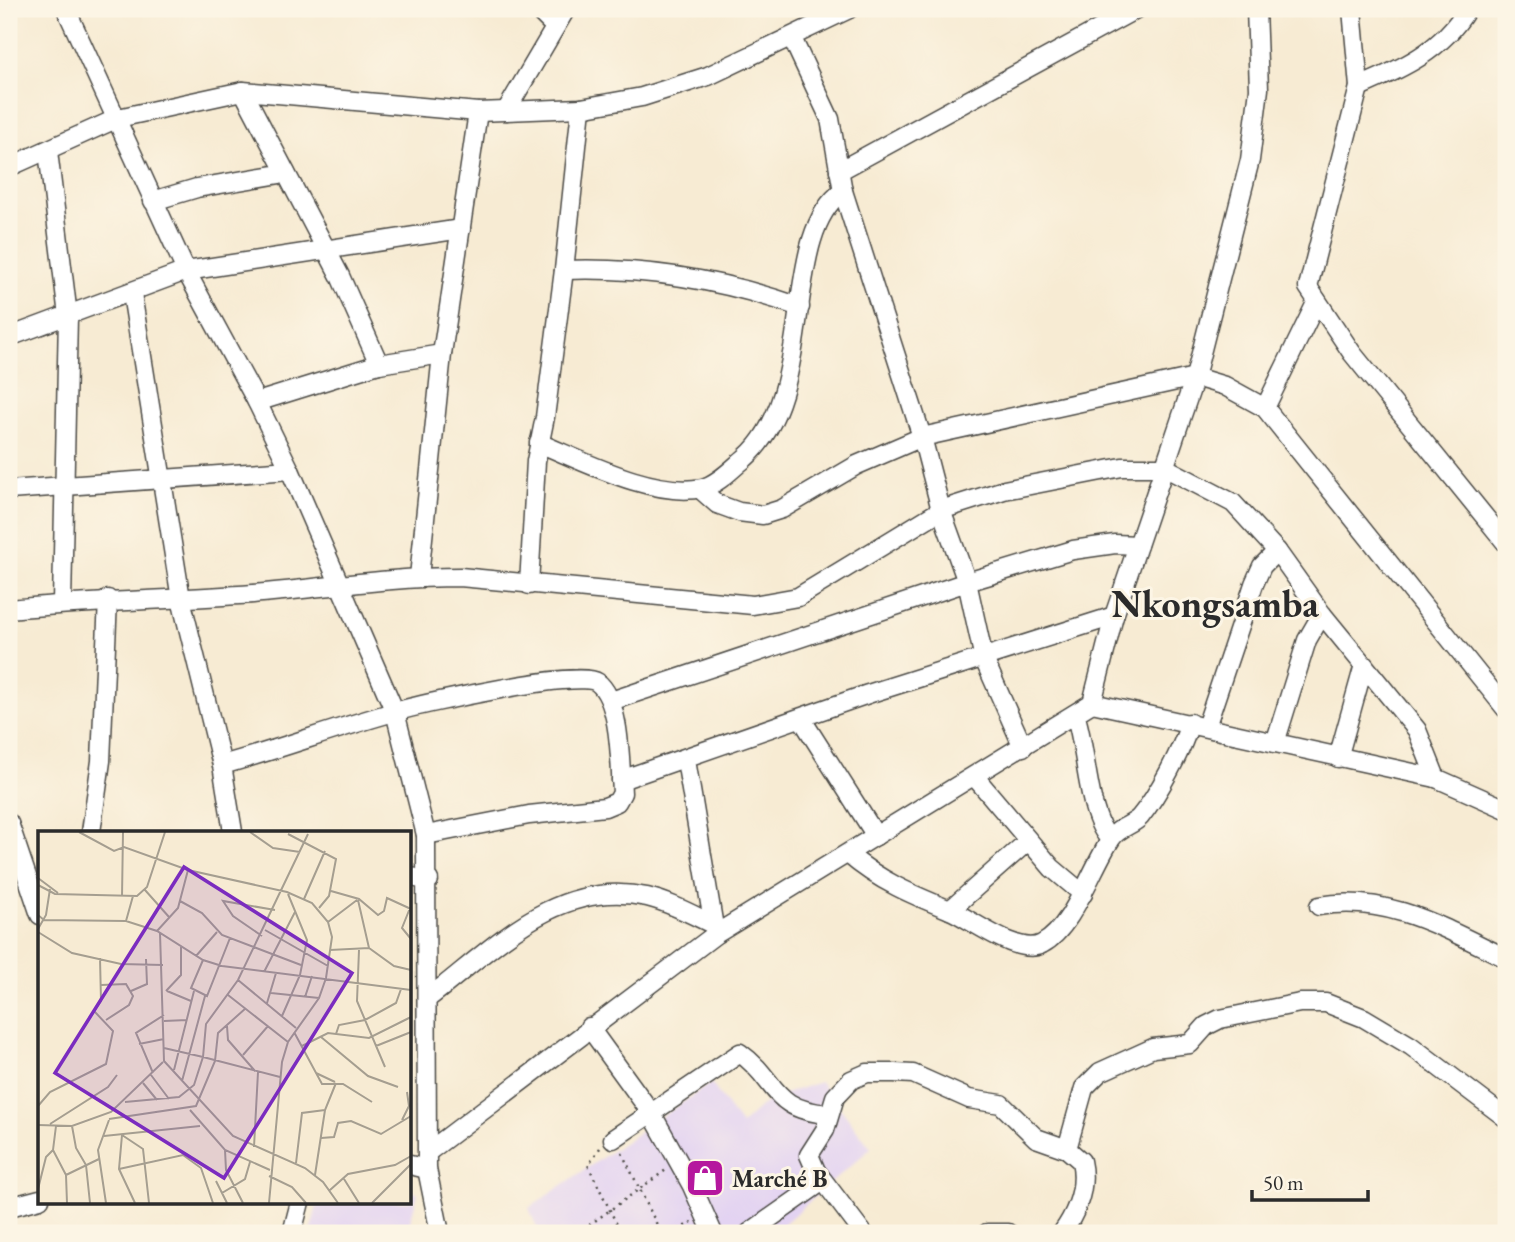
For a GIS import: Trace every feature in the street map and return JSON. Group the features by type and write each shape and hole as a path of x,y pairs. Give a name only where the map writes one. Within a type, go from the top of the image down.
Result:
{"street":[{"path":"66,9 186,271 257,402 290,471 395,712 426,835 429,880 421,1162 440,1233"},
{"path":"537,9 555,27"},
{"path":"506,111 566,9"},
{"path":"9,167 118,118 243,91 478,112 581,108 673,88 792,38 849,9"},
{"path":"839,171 1136,9"},
{"path":"1092,704 1114,616 1195,377 1250,160 1259,89 1256,9"},
{"path":"1352,9 1359,87 1308,287 1352,353 1506,543"},
{"path":"1359,87 1411,65 1447,34 1467,9"},
{"path":"792,38 830,119 843,191 922,437 941,510 967,582 984,659 1023,747"},
{"path":"243,91 358,312 379,364"},
{"path":"528,585 534,485 564,270 581,108"},
{"path":"419,577 442,354 478,112"},
{"path":"48,151 68,316 62,603"},
{"path":"153,201 197,188 286,173"},
{"path":"540,443 638,481 700,488 710,485 734,467 769,432 788,378 816,228 834,197 843,191"},
{"path":"9,337 132,294 186,271 461,229"},
{"path":"564,270 628,270 714,281 800,307"},
{"path":"132,294 181,599 222,765 233,831"},
{"path":"1265,408 1317,301"},
{"path":"257,402 379,364 442,354"},
{"path":"700,488 717,504 739,512 763,515 782,509 857,465 922,437 1195,377 1225,386 1265,408 1506,709"},
{"path":"9,608 108,599 181,599 342,587 419,577 460,578 754,605 798,597 941,510 1003,490 1122,467 1164,467 1233,503 1277,551 1322,614 1417,730 1436,778"},
{"path":"9,490 290,471"},
{"path":"611,701 967,582 1073,550 1095,545 1138,545"},
{"path":"848,854 865,869 904,892 950,910 990,932 1019,945 1035,947 1044,944 1083,894 1110,839 1124,826 1138,819 1185,737 1198,725 1262,566 1277,551"},
{"path":"91,831 101,761 108,599"},
{"path":"1275,743 1307,640 1322,614"},
{"path":"621,780 686,760 868,694 1114,616"},
{"path":"1338,758 1364,665"},
{"path":"222,765 395,712 583,677 594,680 605,689 611,701 621,780 622,793 617,802 605,807 528,815 426,835"},
{"path":"421,1162 714,929 848,854 1092,704 1436,778 1506,808"},
{"path":"1075,714 1081,731 1096,816 1101,831 1110,839"},
{"path":"801,718 876,836"},
{"path":"686,760 714,929"},
{"path":"975,777 1052,868 1083,894"},
{"path":"9,823 38,909"},
{"path":"950,910 1028,841"},
{"path":"411,877 429,880"},
{"path":"426,999 533,915 568,902 608,895 643,896 714,929"},
{"path":"1319,905 1342,901 1412,914 1506,958"},
{"path":"1068,1149 1084,1088 1100,1072 1153,1048 1190,1044 1206,1026 1220,1019 1300,1003 1326,1003 1363,1018 1411,1046 1506,1118"},
{"path":"589,1027 652,1114 713,1233"},
{"path":"613,1139 740,1053 781,1101 799,1109 829,1114"},
{"path":"863,1233 823,1181 809,1154 825,1130 835,1097 859,1076 913,1074 969,1099 1001,1104 1036,1138 1068,1149 1081,1161 1083,1183 1079,1201 1062,1233"},
{"path":"750,1233 823,1181"},
{"path":"9,1206 38,1199"},
{"path":"292,1233 299,1204"},
{"path":"987,1233 1008,1233"}],"path":[{"path":"621,1233 588,1166 600,1147 613,1139 661,1233"},
{"path":"578,1233 608,1208 679,1163"},
{"path":"672,1233 704,1216"}],"shaded area":[{"name":"Marché B","path":"820,1082 871,1148 773,1233 539,1233 529,1208 711,1083 741,1125 769,1099"},
{"path":"411,1191 418,1193 407,1233 310,1233 317,1204 411,1204"}],"place":[{"name":"Marché B","path":"705,1178"}],"district":[{"name":"Nkongsamba","path":"1215,603"}]}
